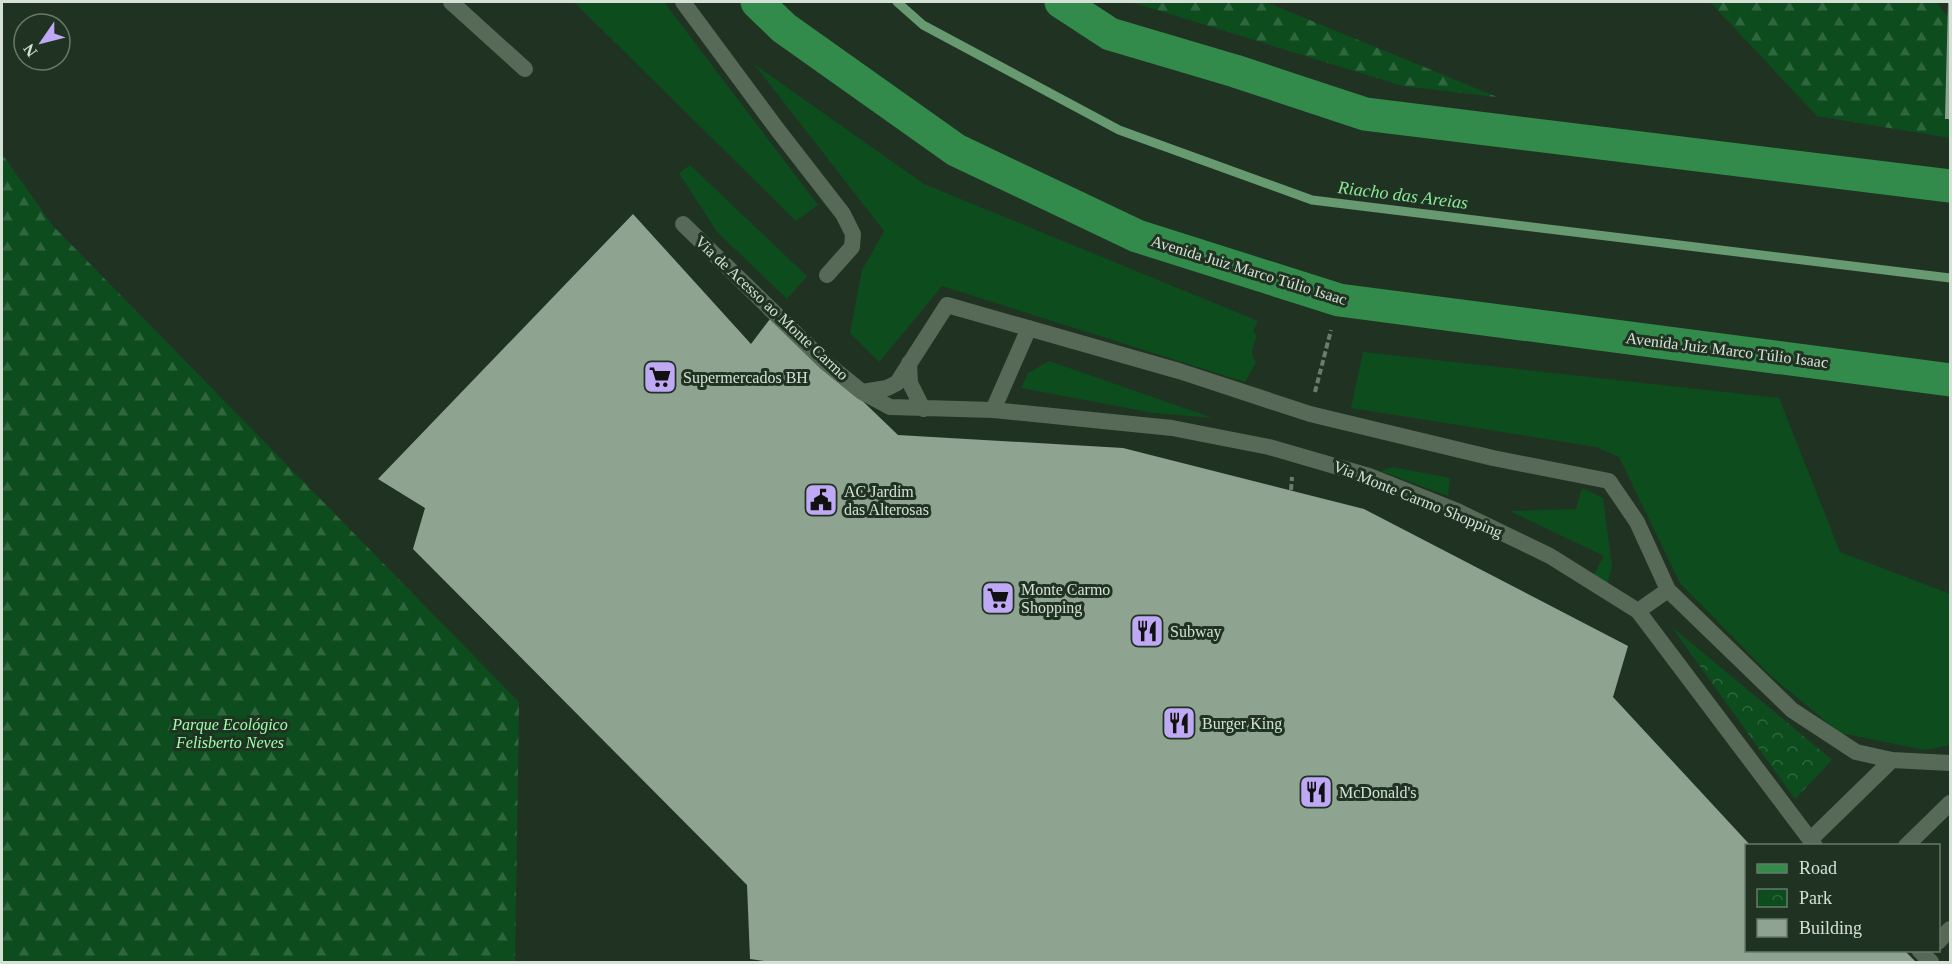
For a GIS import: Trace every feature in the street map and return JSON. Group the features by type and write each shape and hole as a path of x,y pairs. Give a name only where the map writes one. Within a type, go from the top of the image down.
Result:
{"main road":[{"name":"Avenida Juiz Marco Túlio Isaac","path":"757,2 783,28 956,150 1137,236 1339,300 1950,380"},
{"path":"1061,2 1110,34 1235,71 1365,114 1950,186"}],"lane":[{"path":"451,2 525,69"},
{"path":"683,2 843,214 853,234 852,248 827,275"},
{"name":"Via de Acesso ao Monte Carmo","path":"683,224 825,362 862,392"},
{"path":"862,392 887,388 897,383 947,305 1179,371 1310,414 1492,458 1609,481 1638,522 1668,590 1792,710 1856,752 1892,760 1950,763"},
{"path":"993,410 1029,328"},
{"path":"909,363 910,383 923,409"},
{"name":"Via Monte Carmo Shopping","path":"862,392 890,407 993,410 1172,428 1269,447 1329,463 1369,476 1497,529 1550,556 1638,611"},
{"path":"1668,590 1638,611 1813,843 1892,760"},
{"path":"1908,844 1950,803"}],"path":[{"path":"1310,414 1339,300"}],"green space":[{"path":"574,2 664,2 818,205 796,221"},
{"path":"1131,2 1266,2 1497,97 1403,86"},
{"path":"1710,2 1936,2 1950,20 1950,138 1817,116"},
{"path":"754,64 924,184 1258,321 1253,331 1257,336 1252,352 1256,362 1245,382 942,286 879,362 850,333 862,270 884,231"},
{"name":"Parque Ecológico Felisberto Neves","path":"2,154 53,226 519,702 515,962 2,962"},
{"path":"690,165 807,276 787,299 717,232 679,173"},
{"path":"1363,352 1779,398 1840,552 1950,594 1950,745 1925,750 1840,733 1770,675 1680,583 1619,457 1596,447 1351,408"},
{"path":"1049,361 1213,418 1154,413 1021,388 1028,373"},
{"path":"1392,467 1450,478 1448,496 1381,471"},
{"path":"1582,488 1603,498 1612,566 1607,585 1592,578 1604,556 1510,511 1576,509"},
{"path":"1672,627 1832,760 1795,799"}],"building":[{"path":"1948,2 1950,2 1950,119 1945,119"},
{"name":"Monte Carmo Shopping","path":"633,214 751,344 773,315 898,435 1123,448 1364,509 1628,646 1613,697 1749,844 1745,844 1745,952 1906,952 1916,962 771,962 750,959 747,885 413,549 425,508 378,479"}],"waterway":[{"name":"Riacho das Areias","path":"897,2 923,25 1119,130 1312,200 1950,278"}],"place":[{"name":"Supermercados BH","path":"660,377"},
{"name":"AC Jardim das Alterosas","path":"821,500"},
{"name":"Monte Carmo Shopping","path":"998,598"},
{"name":"Subway","path":"1147,631"},
{"name":"Burger King","path":"1179,723"},
{"name":"McDonald's","path":"1316,792"}]}
